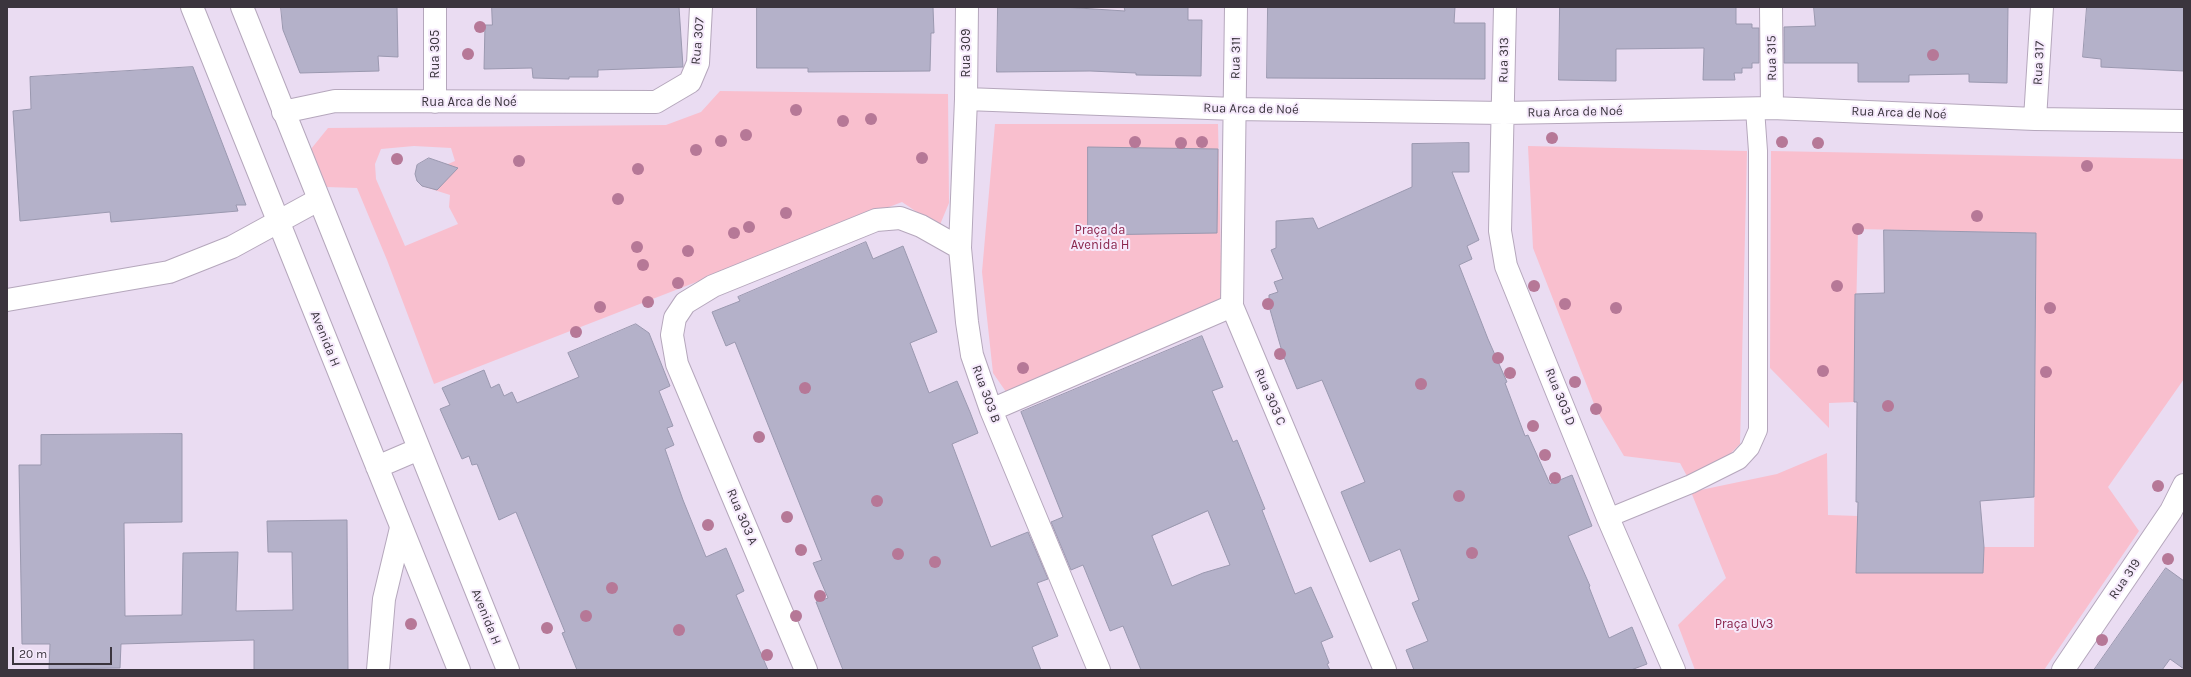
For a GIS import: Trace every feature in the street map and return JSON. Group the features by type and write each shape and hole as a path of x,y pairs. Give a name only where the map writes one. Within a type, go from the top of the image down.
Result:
{"street":[{"name":"Avenida H","path":"192,7 459,670"},
{"name":"Avenida H","path":"242,7 318,200 508,670"},
{"name":"Rua 305","path":"435,102 436,7"},
{"name":"Rua 307","path":"656,102 690,82 698,63 700,7"},
{"name":"Rua 309","path":"966,7 966,99"},
{"name":"Rua 311","path":"1235,109 1236,7"},
{"name":"Rua 313","path":"1504,113 1505,7"},
{"name":"Rua 315","path":"1764,109 1771,7"},
{"name":"Rua 317","path":"2035,119 2042,7"},
{"name":"Rua Arca de Noé","path":"966,99 1235,109 1504,113 1764,109 2035,119 2184,121"},
{"name":"Rua 303 B","path":"966,99 960,248 967,322 972,355 991,410 1099,670"},
{"name":"Rua Arca de Noé","path":"283,112 335,101 656,102"},
{"name":"Rua 303 C","path":"1235,109 1232,306 1385,670"},
{"name":"Rua 303 D","path":"1504,113 1500,232 1506,266 1608,518 1674,670"},
{"path":"7,300 169,272 232,247 318,200"},
{"name":"Rua 303 A","path":"806,670 677,364 672,335 675,318 685,303 713,286 876,220 900,218 921,226 960,248"},
{"path":"991,410 1232,306"},
{"path":"377,467 419,449"},
{"name":"Rua 319","path":"2063,670 2177,516 2184,485"},
{"path":"378,670 384,599 401,528"}],"lane":[{"path":"1608,518 1691,484 1739,460 1750,448 1758,430 1758,151 1764,109"}],"green space":[{"path":"720,91 948,94 949,203 939,227 902,202 434,384 387,260 357,188 326,187 311,149 328,128 666,125 701,112","holes":["414,146 451,148 455,161 448,164 426,160 417,167 422,186 450,195 449,207 458,224 405,246 376,179 375,164 381,149"]},
{"name":"Praça da Avenida H","path":"995,124 1218,124 1222,309 1011,399 993,373 982,272"},
{"path":"1528,146 1747,151 1740,444 1729,455 1688,478 1680,463 1624,456 1596,409 1533,248"},
{"name":"Praça Uv3","path":"1771,151 2184,159 2184,379 2108,487 2139,531 2044,670 1695,670 1678,625 1726,578 1691,492 1777,474 1827,453 1828,515 1858,516 1983,573 1984,547 2034,547 2036,233 1858,229 1854,402 1829,403 1829,428 1770,368"}],"building":[{"path":"281,7 397,7 398,57 378,56 379,71 300,73 283,30"},
{"path":"492,7 679,7 683,67 598,70 598,77 569,77 569,79 533,78 532,68 484,69 485,25 492,25"},
{"path":"757,7 933,7 934,33 931,33 930,71 808,72 808,68 757,68"},
{"path":"998,7 1063,7 1125,11 1124,7 1188,7 1188,20 1202,20 1201,76 1136,75 1136,73 1090,71 997,72"},
{"path":"1268,7 1455,7 1454,23 1485,23 1485,79 1267,78"},
{"path":"1560,7 1736,7 1736,24 1752,24 1752,28 1759,28 1759,63 1752,63 1752,68 1742,68 1742,73 1734,73 1735,80 1703,80 1704,48 1616,49 1616,81 1559,80"},
{"path":"1814,7 2008,7 2007,83 1969,82 1969,74 1909,75 1909,82 1858,82 1858,63 1784,63 1784,27 1815,26"},
{"path":"2087,7 2184,7 2184,71 2101,67 2101,59 2083,57"},
{"path":"193,67 246,205 236,205 238,211 111,222 110,212 20,221 13,111 31,109 30,77"},
{"path":"1469,143 1469,172 1452,172 1479,240 1467,246 1472,259 1459,265 1488,339 1507,382 1505,383 1525,436 1528,435 1550,484 1572,475 1592,526 1568,536 1590,586 1589,587 1609,638 1632,627 1647,664 1631,670 1414,670 1406,650 1428,641 1412,603 1419,600 1400,549 1370,562 1341,492 1365,482 1322,380 1297,389 1283,355 1269,306 1269,295 1278,292 1274,282 1283,279 1271,250 1276,248 1276,221 1313,218 1318,229 1412,187 1412,144"},
{"path":"1088,147 1218,149 1217,233 1088,235"},
{"path":"429,158 458,168 437,190 422,186 417,181 415,174 417,165"},
{"path":"1884,230 2036,233 2034,497 1980,501 1984,547 1983,573 1856,573 1858,502 1856,502 1857,402 1854,402 1855,294 1884,293"},
{"path":"866,242 873,259 903,246 937,332 910,343 929,393 957,381 970,412 978,433 952,444 991,547 1028,532 1048,579 1037,583 1058,636 1032,647 1041,670 843,670 816,602 828,598 813,563 822,560 735,342 726,346 712,312 740,301 738,297"},
{"path":"636,324 649,333 670,386 659,391 673,426 667,428 674,445 665,449 683,500 706,557 726,548 744,591 736,595 768,670 577,670 562,633 565,632 516,512 499,520 477,464 472,465 469,456 462,459 440,409 450,405 442,388 484,370 491,388 499,384 504,396 512,392 517,403 579,377 568,353"},
{"path":"1202,336 1223,387 1212,391 1233,442 1237,440 1265,509 1262,510 1295,594 1311,587 1333,637 1321,642 1330,670 1141,670 1123,626 1110,631 1083,565 1071,570 1051,522 1063,517 1021,412","holes":["1208,511 1230,565 1203,573 1172,586 1152,536"]},
{"path":"182,434 182,522 124,523 125,616 182,615 183,553 238,552 236,611 293,610 292,552 268,552 267,521 347,520 348,670 254,670 254,640 121,644 120,668 49,669 50,644 22,644 19,465 41,465 41,435"},
{"path":"2166,568 2184,581 2184,669 2170,659 2162,670 2094,670"}]}
